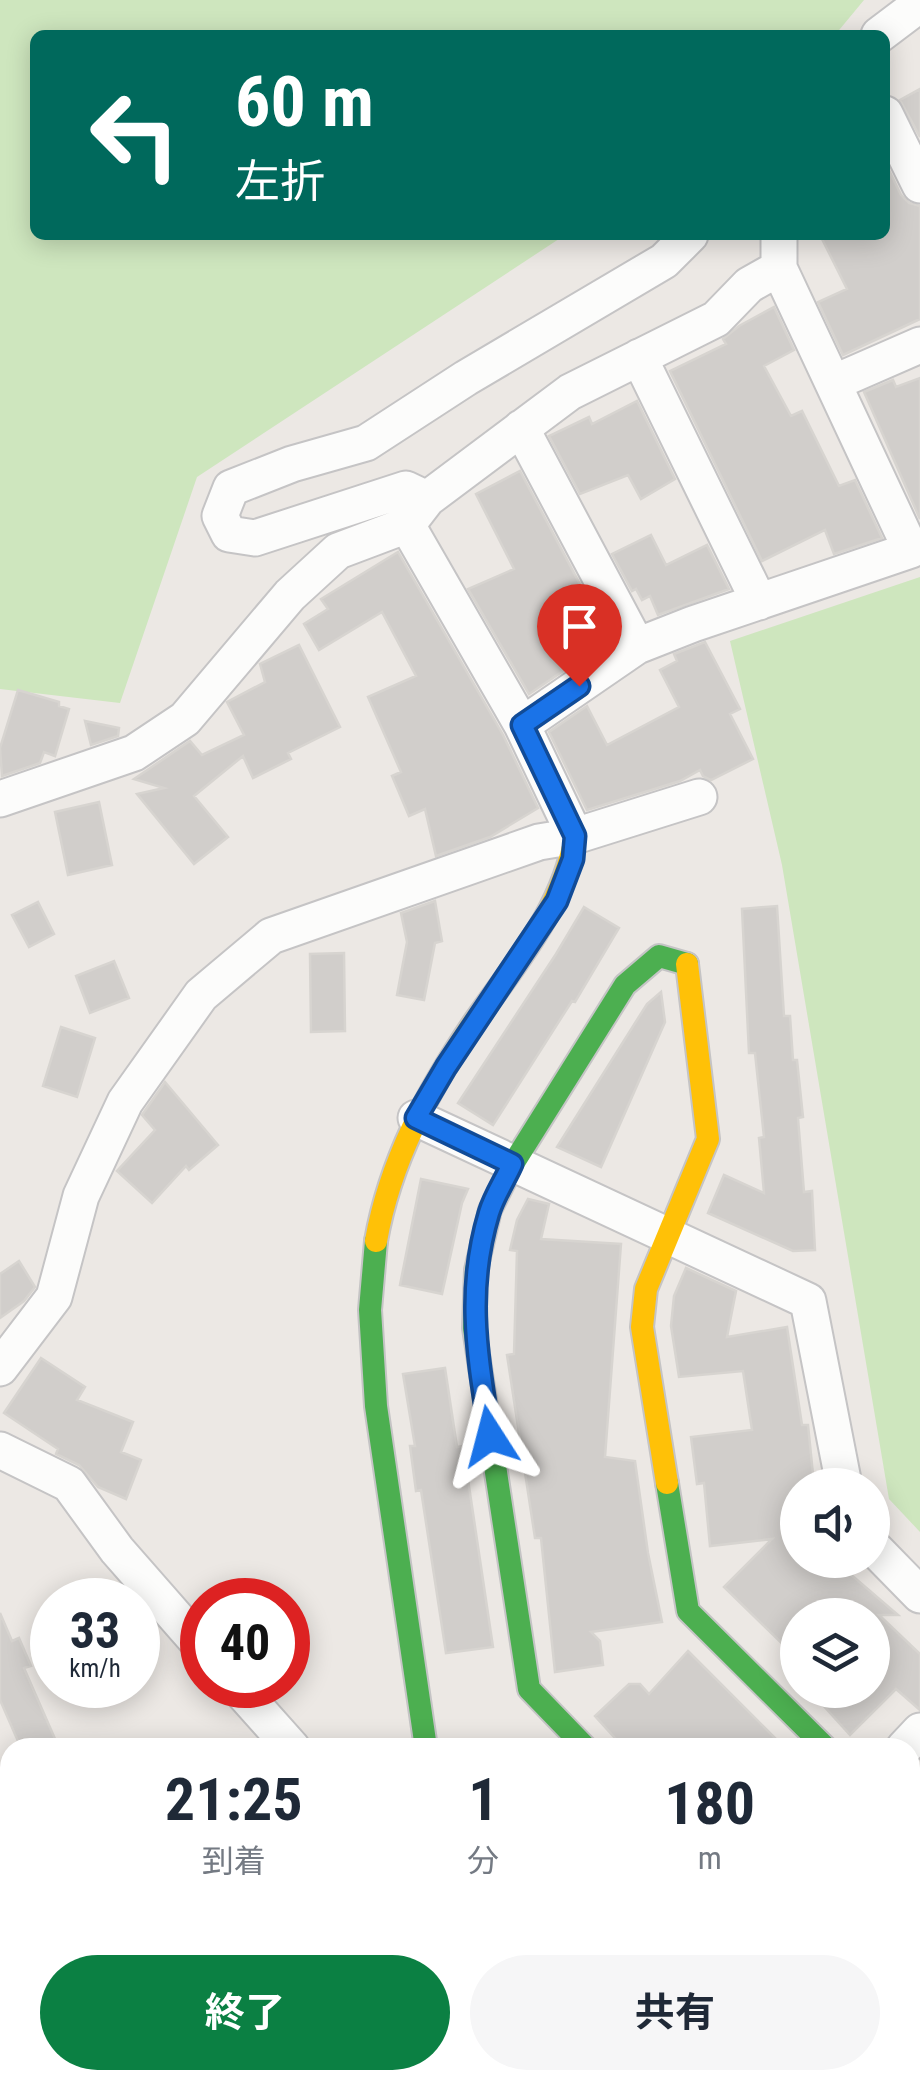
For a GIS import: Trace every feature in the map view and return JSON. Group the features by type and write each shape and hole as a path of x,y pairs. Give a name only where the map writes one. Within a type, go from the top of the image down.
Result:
{"street":[{"path":"886,30 918,7"},
{"path":"890,124 920,185"},
{"path":"425,1738 373,1392 367,1318 375,1236 386,1190 416,1118 557,901 573,859 575,836 406,489 255,538 230,534 220,516 232,488 292,464 366,443 466,378 664,261 685,240"},
{"path":"0,799 134,753 185,719 290,595 338,550 417,512 570,392 716,319 779,252 833,384 911,550 637,646 522,725"},
{"path":"833,384 920,345"},
{"path":"640,357 759,602"},
{"path":"522,428 637,646"},
{"path":"0,1368 54,1297 82,1196 125,1102 201,995 271,936 539,842 575,836 700,798"},
{"path":"576,1738 528,1689 474,1328 476,1270 490,1210 512,1164 625,985 660,956 687,964 708,1139 646,1289 642,1327 688,1611 816,1738"},
{"path":"416,1118 808,1301 841,1468"},
{"path":"0,1450 70,1484 116,1550 180,1622"},
{"path":"890,1564 920,1595"},
{"path":"256,1708 283,1738"}],"green space":[{"path":"0,0 864,0 839,30 30,30 30,240 557,240 197,477 120,703 0,689"},
{"path":"920,577 920,1532 890,1500 890,1468 884,1468 782,865 730,641"}],"building":[{"path":"920,89 920,137 900,100"},
{"path":"890,172 901,195 920,206 920,319 843,355 818,302 847,289 822,240 890,240"},
{"path":"774,307 794,350 764,366 791,416 802,411 839,486 855,480 882,538 834,554 825,530 762,561 670,371 726,344 723,339 739,326"},
{"path":"920,378 920,519 864,392 893,380 896,387"},
{"path":"637,401 675,479 641,499 628,475 580,494 549,436 589,417 592,424"},
{"path":"520,471 593,609 542,634 563,671 529,694 468,589 514,569 476,494"},
{"path":"651,535 666,565 707,545 729,589 658,615 650,596 642,600 636,589 632,591 612,554"},
{"path":"398,552 503,735 538,808 490,837 436,856 425,809 409,816 392,776 401,772 368,697 416,676 382,612 319,650 304,624 328,609 321,599"},
{"path":"705,642 740,709 730,714 753,759 711,780 700,770 680,781 587,810 549,732 587,706 607,745 679,707 660,670 677,661 674,654"},
{"path":"299,645 340,727 288,753 291,759 253,778 243,756 194,796 228,837 194,864 137,794 164,788 134,779 190,741 202,755 244,735 227,702 265,682 260,664"},
{"path":"18,690 59,702 59,706 69,709 55,756 44,752 40,763 2,776 0,748"},
{"path":"85,721 119,728 118,736 91,745"},
{"path":"99,802 112,865 68,875 55,812"},
{"path":"435,901 442,941 435,943 424,1000 397,995 407,942 401,913"},
{"path":"38,902 54,934 29,947 12,915"},
{"path":"777,906 784,1016 790,1016 793,1060 797,1060 804,1192 812,1191 815,1250 793,1251 708,1213 724,1175 764,1193 759,1138 764,1137 755,1053 749,1053 742,909"},
{"path":"584,907 619,928 493,1125 458,1103"},
{"path":"344,953 345,1031 311,1032 310,954"},
{"path":"114,961 129,998 90,1013 76,976"},
{"path":"661,992 665,1022 601,1167 557,1147 647,1004"},
{"path":"61,1027 95,1038 77,1097 43,1086"},
{"path":"165,1082 218,1145 189,1170 186,1166 152,1203 117,1171 155,1130 142,1115"},
{"path":"421,1179 468,1189 442,1294 400,1285"},
{"path":"528,1199 549,1204 541,1239 621,1244 605,1457 635,1461 662,1622 591,1632 600,1641 603,1665 555,1672 541,1538 535,1538 507,1355 514,1354 517,1251 510,1250 517,1220"},
{"path":"19,1261 35,1287 24,1301 0,1318 0,1274"},
{"path":"686,1268 736,1291 727,1337 787,1327 802,1425 808,1425 812,1468 780,1468 780,1578 855,1578 878,1598 780,1598 780,1641 724,1587 772,1539 710,1546 704,1483 697,1484 691,1437 752,1430 743,1371 679,1377 671,1326 674,1296"},
{"path":"41,1358 85,1387 77,1400 133,1422 121,1452 141,1460 126,1499 98,1487 79,1465 56,1454 58,1449 4,1413"},
{"path":"445,1368 457,1447 463,1446 493,1647 446,1653 421,1490 416,1491 410,1446 415,1446 403,1374"},
{"path":"0,1613 12,1641 19,1638 30,1664 24,1668 30,1682 30,1708 42,1708 55,1738 17,1738 0,1700"},
{"path":"890,1625 920,1654 920,1710 896,1689 890,1695"},
{"path":"688,1651 775,1738 615,1738 595,1716 629,1684 640,1684 649,1694"},
{"path":"826,1708 877,1708 850,1735"}],"traffic: fast":[{"path":"576,1738 529,1689 474,1328 476,1270 490,1210 513,1164 625,985 659,956 687,964"},
{"path":"376,1241 370,1310 376,1406 425,1738"},
{"path":"667,1483 688,1611 816,1738"}],"traffic: slow":[{"path":"376,1241 391,1183 426,1101 456,1049 549,912 575,836"},
{"path":"667,1483 642,1327 646,1289 708,1139 687,964"}],"route":[{"path":"490,1436 474,1328 476,1270 490,1210 512,1164 416,1118 557,901 573,859 575,836 522,725 579,686"}]}
